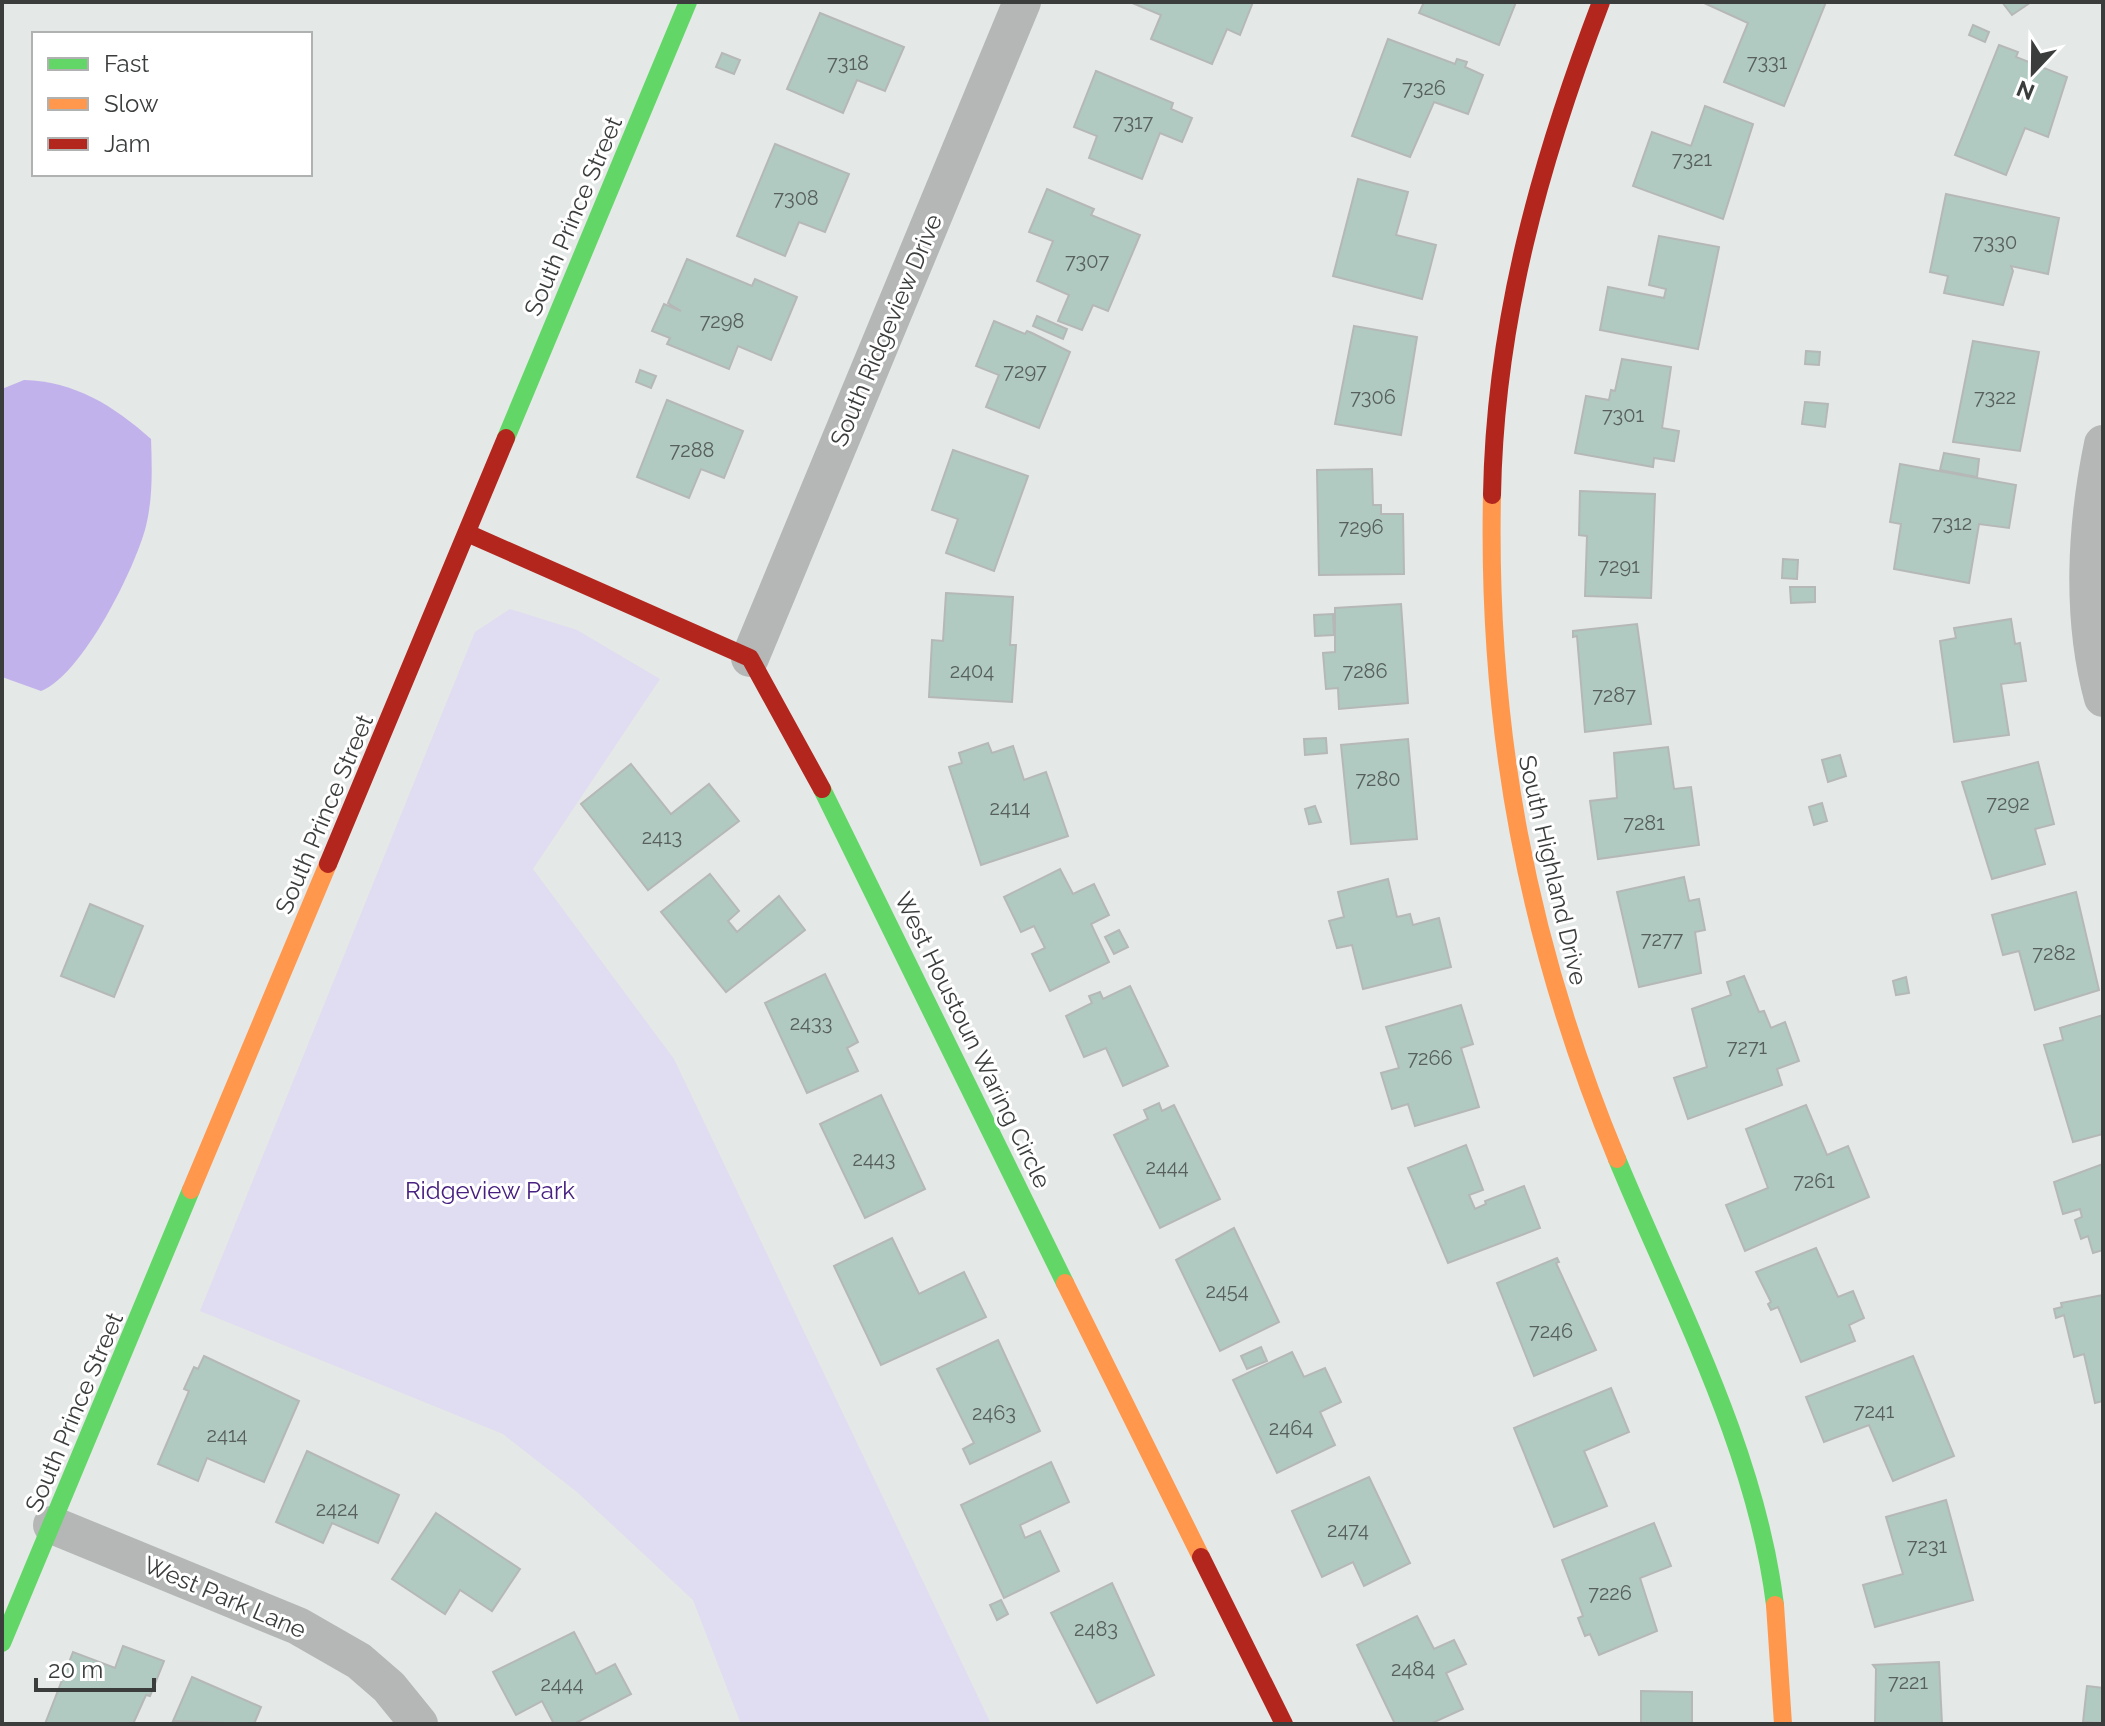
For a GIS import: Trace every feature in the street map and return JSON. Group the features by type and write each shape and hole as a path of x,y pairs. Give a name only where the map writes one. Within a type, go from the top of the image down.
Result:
{"street":[{"name":"South Prince Street","path":"2,1643 688,2"},
{"name":"South Ridgeview Drive","path":"750,658 1022,2"},
{"name":"South Highland Drive","path":"1601,2 1569,74 1553,124 1512,300 1498,401 1490,505 1491,607 1501,749 1524,873 1562,1018 1747,1479 1777,1615 1783,1724"},
{"path":"2103,444 2088,569 2095,663 2103,698"},
{"path":"467,533 750,658"},
{"name":"West Houstoun Waring Circle","path":"750,658 791,728 866,874 961,1074 1284,1724"},
{"name":"West Park Lane","path":"52,1525 298,1626 359,1661 389,1687 419,1724"}],"green space":[{"name":"Ridgeview Park","path":"510,609 577,630 660,679 533,869 674,1059 991,1724 741,1724 693,1600 577,1492 503,1434 200,1311 475,632"}],"shaded area":[{"path":"24,380 42,381 76,390 108,406 151,439 152,482 148,515 131,568 105,619 73,665 41,691 2,677 2,389"}],"building":[{"path":"1130,2 1253,2 1240,35 1227,29 1212,64 1151,39 1161,15"},
{"path":"1424,2 1516,2 1499,45 1419,13"},
{"path":"1702,2 1826,2 1784,106 1724,82 1748,23"},
{"path":"2002,2 2031,2 2012,15"},
{"path":"820,13 904,47 885,91 857,80 843,113 787,89"},
{"path":"1973,25 1989,32 1985,42 1969,35"},
{"path":"1388,39 1455,64 1457,59 1467,62 1465,67 1483,75 1468,114 1434,102 1410,157 1352,136"},
{"path":"1999,45 2018,52 2016,57 2067,77 2048,137 2025,128 2006,175 1955,155"},
{"path":"722,53 740,60 734,74 716,67"},
{"path":"1096,71 1173,103 1171,109 1192,118 1182,142 1160,133 1142,179 1089,158 1097,136 1074,127"},
{"path":"1705,106 1753,124 1723,219 1633,186 1652,132 1691,146"},
{"path":"775,144 849,174 825,232 799,222 785,256 737,236"},
{"path":"1358,179 1408,192 1396,235 1436,245 1422,299 1333,276"},
{"path":"1047,189 1094,209 1091,215 1140,235 1108,311 1093,305 1082,330 1058,321 1069,295 1037,281 1053,241 1029,232"},
{"path":"1946,194 2059,218 2048,274 2011,266 2013,271 2003,305 1944,293 1948,276 1930,272"},
{"path":"1659,236 1719,247 1698,349 1600,330 1608,287 1664,298 1666,289 1649,285"},
{"path":"687,259 752,286 755,279 797,297 771,360 738,346 729,369 667,344 670,338 652,331 664,304 681,311 668,303"},
{"path":"1037,316 1067,329 1063,339 1033,326"},
{"path":"994,321 1025,334 1027,331 1032,333 1070,352 1039,428 986,407 999,375 976,366"},
{"path":"1354,326 1417,337 1401,435 1335,424"},
{"path":"1973,341 2039,352 2020,451 1953,442"},
{"path":"1806,351 1820,352 1819,365 1805,364"},
{"path":"1622,359 1671,367 1662,428 1679,431 1674,461 1654,458 1653,467 1575,453 1586,396 1609,400 1611,390 1615,391"},
{"path":"640,370 656,376 651,388 636,382"},
{"path":"667,400 743,431 724,478 701,469 689,498 637,477"},
{"path":"1805,402 1828,404 1825,427 1802,424"},
{"path":"953,450 1028,476 994,571 946,553 958,519 932,510"},
{"path":"1944,453 1979,459 1977,477 1940,470"},
{"path":"1900,464 2016,485 2009,528 1979,524 1969,583 1894,569 1901,524 1890,522"},
{"path":"1372,469 1373,505 1381,505 1381,514 1403,514 1404,574 1319,575 1317,470"},
{"path":"1580,491 1655,494 1651,598 1585,596 1587,536 1579,535"},
{"path":"1783,559 1798,560 1797,579 1782,578"},
{"path":"1790,587 1815,587 1815,602 1791,603"},
{"path":"946,593 1013,597 1010,645 1016,645 1012,702 929,697 932,640 943,641"},
{"path":"1401,604 1408,703 1339,709 1338,688 1326,689 1323,653 1335,652 1335,608"},
{"path":"1333,614 1334,635 1315,636 1314,615"},
{"path":"2011,619 2015,644 2020,643 2026,681 2001,684 2009,735 1954,742 1940,641 1956,638 1954,628"},
{"path":"1637,624 1651,724 1585,732 1577,636 1573,637 1573,631"},
{"path":"1326,738 1327,753 1305,755 1304,739"},
{"path":"1408,739 1417,839 1351,844 1341,745"},
{"path":"988,743 992,753 1013,746 1024,780 1046,772 1068,836 981,865 949,767 962,763 959,753"},
{"path":"1668,747 1674,789 1691,787 1699,845 1598,859 1590,801 1617,798 1614,753"},
{"path":"1840,755 1846,776 1828,782 1822,760"},
{"path":"2038,762 2054,824 2035,829 2045,864 1992,879 1962,782"},
{"path":"631,764 671,814 709,784 739,821 648,890 581,804"},
{"path":"1822,803 1827,821 1814,825 1809,807"},
{"path":"1315,806 1321,822 1309,824 1305,809"},
{"path":"1060,869 1073,894 1094,884 1109,915 1091,924 1109,962 1050,991 1032,954 1045,948 1034,926 1021,932 1004,897"},
{"path":"710,874 739,911 728,921 737,932 779,896 805,930 726,992 661,912"},
{"path":"1684,877 1689,901 1699,899 1705,930 1695,932 1701,973 1639,987 1617,892"},
{"path":"1388,879 1397,917 1410,914 1413,925 1439,918 1451,967 1363,989 1352,945 1337,948 1329,921 1344,917 1338,892"},
{"path":"2076,892 2099,990 2035,1010 2019,951 2003,955 1992,915"},
{"path":"90,904 143,926 114,997 61,976"},
{"path":"1119,930 1128,947 1114,954 1105,937"},
{"path":"825,974 858,1042 847,1048 858,1071 807,1093 765,1003"},
{"path":"1744,976 1759,1012 1764,1011 1771,1028 1785,1022 1799,1061 1777,1069 1782,1085 1688,1119 1674,1078 1707,1067 1692,1009 1731,995 1727,982"},
{"path":"1906,977 1909,993 1896,995 1893,981"},
{"path":"1130,986 1168,1066 1123,1086 1106,1048 1084,1057 1066,1016 1092,1003 1089,996 1100,992 1103,999"},
{"path":"1461,1005 1473,1044 1461,1048 1479,1107 1415,1126 1408,1104 1392,1109 1381,1073 1399,1068 1386,1027"},
{"path":"2103,1015 2103,1134 2073,1142 2044,1045 2063,1040 2060,1028"},
{"path":"881,1095 925,1189 865,1218 820,1124"},
{"path":"1159,1103 1162,1111 1174,1105 1220,1199 1160,1228 1114,1135 1148,1119 1144,1110"},
{"path":"1806,1105 1827,1155 1848,1146 1869,1197 1745,1251 1726,1205 1768,1188 1746,1129"},
{"path":"1466,1145 1483,1190 1469,1195 1475,1209 1486,1204 1485,1201 1524,1186 1540,1228 1448,1263 1408,1168"},
{"path":"2103,1164 2103,1250 2093,1253 2088,1236 2081,1239 2075,1220 2082,1217 2080,1209 2063,1214 2054,1182"},
{"path":"1234,1228 1279,1322 1220,1351 1176,1260"},
{"path":"892,1238 919,1294 964,1272 986,1317 881,1365 834,1266"},
{"path":"1816,1248 1838,1297 1853,1291 1864,1318 1849,1325 1855,1341 1801,1362 1778,1307 1771,1310 1768,1304 1771,1302 1756,1272"},
{"path":"1557,1258 1559,1262 1556,1263 1596,1350 1534,1376 1497,1283"},
{"path":"2103,1295 2103,1401 2095,1403 2084,1354 2074,1357 2064,1315 2056,1318 2054,1309 2062,1307 2061,1303"},
{"path":"998,1340 1040,1431 970,1464 963,1449 974,1443 937,1369"},
{"path":"1261,1347 1267,1361 1247,1369 1241,1356"},
{"path":"1292,1352 1304,1377 1325,1368 1341,1402 1320,1412 1335,1445 1277,1473 1233,1380"},
{"path":"204,1356 299,1401 264,1482 207,1458 198,1481 158,1464 189,1391 184,1389 194,1367 198,1369"},
{"path":"1913,1356 1954,1456 1893,1481 1869,1425 1824,1442 1806,1397"},
{"path":"1611,1388 1629,1432 1584,1451 1607,1506 1554,1527 1514,1428"},
{"path":"307,1451 399,1495 378,1543 332,1523 323,1543 276,1522"},
{"path":"1051,1462 1069,1502 1020,1525 1025,1538 1040,1531 1059,1571 1004,1598 961,1505"},
{"path":"1369,1477 1410,1563 1364,1586 1353,1562 1322,1577 1292,1511"},
{"path":"1946,1500 1973,1600 1875,1627 1863,1585 1903,1574 1886,1517"},
{"path":"436,1513 520,1569 492,1611 460,1590 445,1614 392,1579"},
{"path":"1654,1523 1671,1566 1640,1578 1657,1631 1599,1655 1590,1634 1585,1636 1578,1618 1583,1616 1562,1560"},
{"path":"1112,1583 1154,1675 1097,1703 1051,1613"},
{"path":"1001,1600 1008,1614 997,1620 990,1605"},
{"path":"1417,1616 1434,1649 1454,1640 1466,1664 1446,1673 1463,1709 1430,1724 1395,1724 1357,1645"},
{"path":"574,1632 596,1674 615,1664 631,1694 574,1724 554,1724 542,1701 516,1715 493,1672"},
{"path":"123,1646 164,1661 150,1696 146,1695 133,1724 45,1724 73,1652 115,1668"},
{"path":"1939,1662 1942,1724 1875,1724 1876,1669 1873,1665"},
{"path":"192,1677 261,1707 254,1724 173,1721"},
{"path":"2087,1686 2103,1688 2103,1723 2083,1722"},
{"path":"1641,1691 1692,1692 1692,1724 1634,1724 1641,1723"}],"traffic: fast":[{"path":"506,438 688,2"},
{"path":"822,789 1065,1283"},
{"path":"1617,1159 1732,1433 1751,1490 1775,1605"},
{"path":"2,1643 191,1190"}],"traffic: slow":[{"path":"1492,495 1492,582 1497,667 1519,833 1559,997 1617,1159"},
{"path":"191,1190 328,864"},
{"path":"1065,1283 1201,1557"},
{"path":"1775,1605 1783,1724"}],"traffic: jam":[{"path":"1492,495 1502,367 1525,244 1559,122 1601,2"},
{"path":"328,864 506,438"},
{"path":"467,533 750,658 822,789"},
{"path":"1201,1557 1284,1724"}]}
